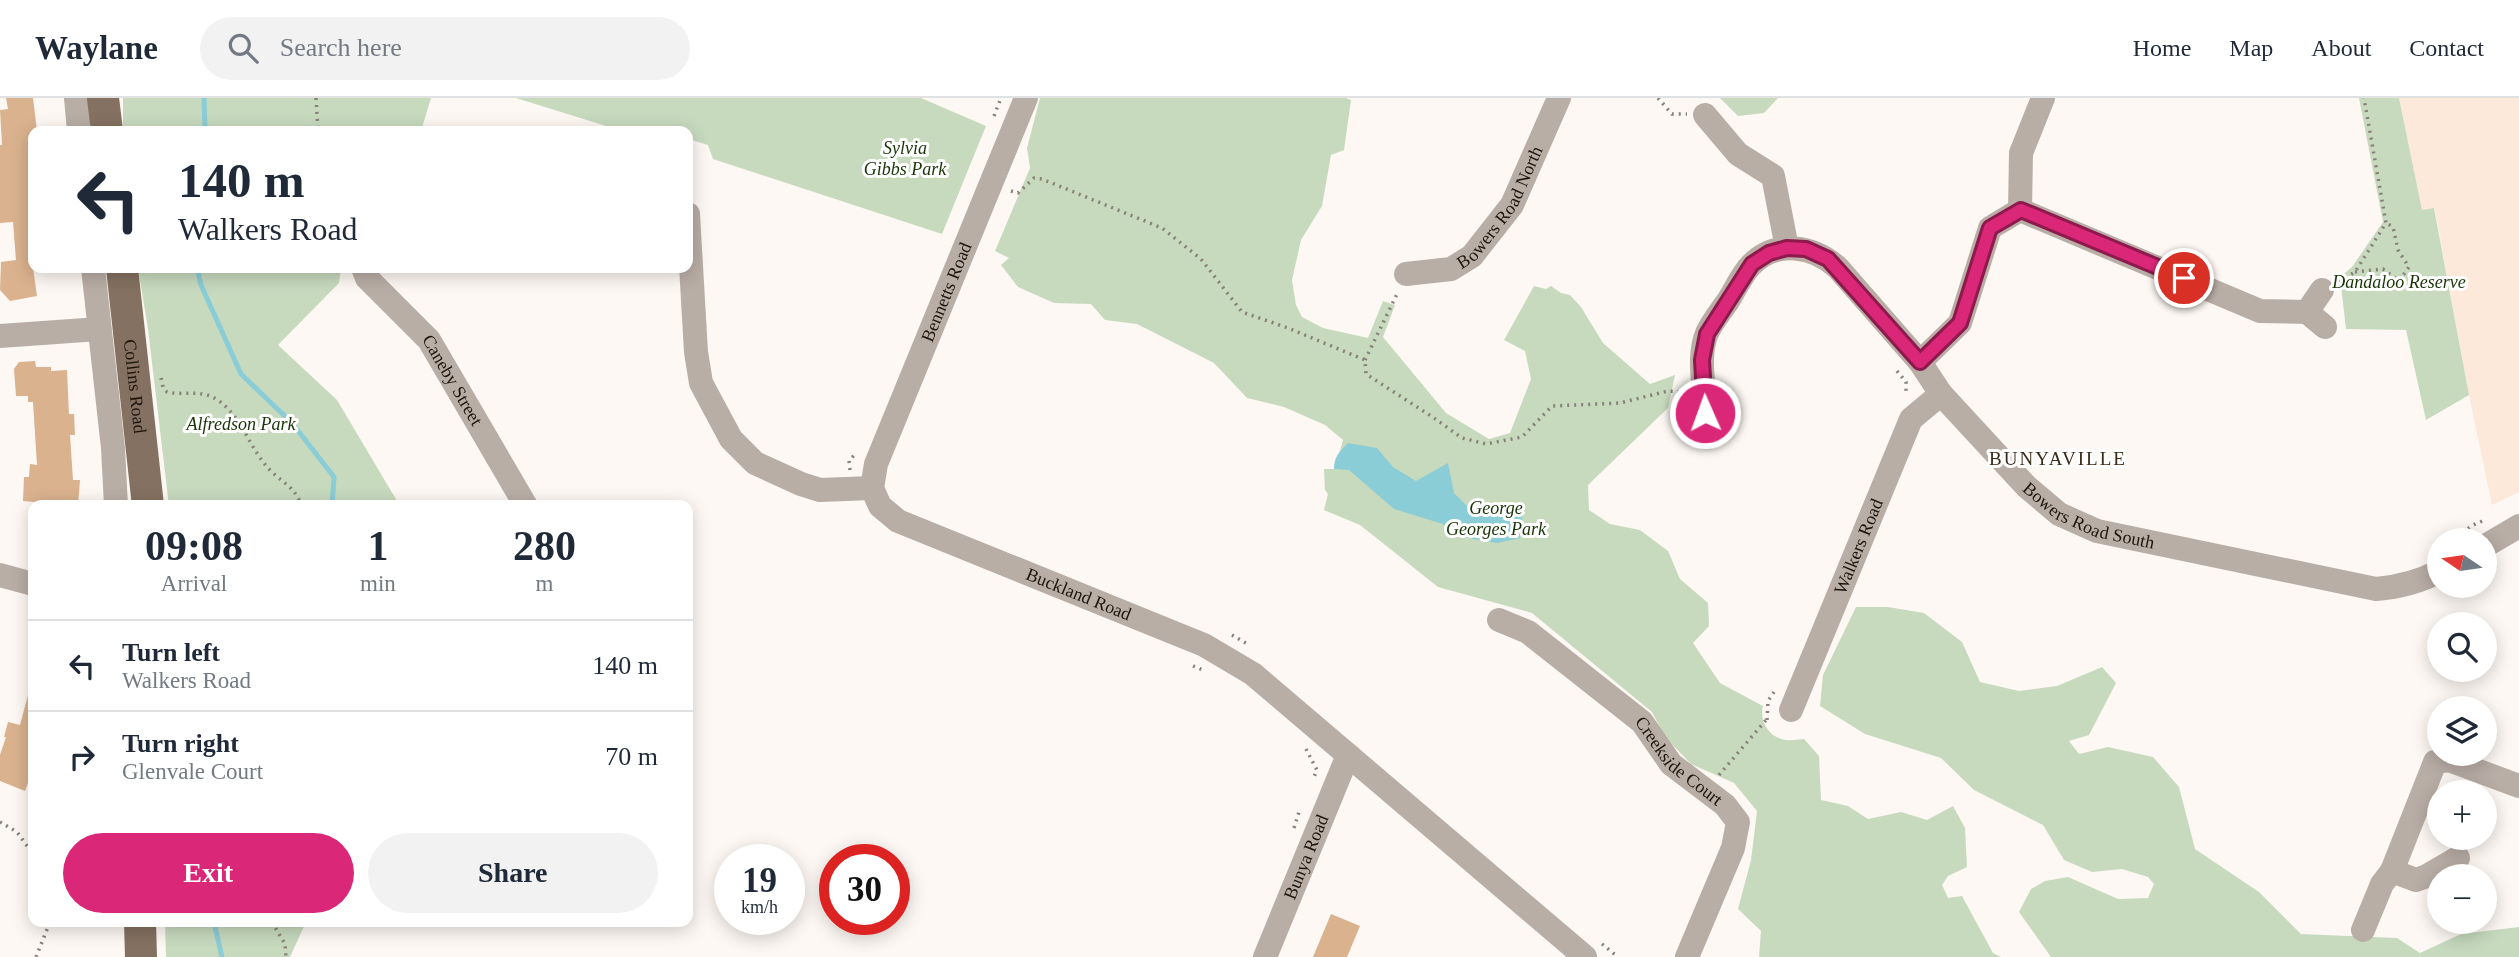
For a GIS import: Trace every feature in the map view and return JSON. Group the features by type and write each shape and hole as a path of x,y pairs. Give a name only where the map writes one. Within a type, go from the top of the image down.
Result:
{"main road":[{"path":"103,98 106,126"},
{"name":"Collins Road","path":"123,273 147,500"},
{"path":"140,927 141,957"}],"street":[{"path":"76,98 79,126"},
{"name":"Bennetts Road","path":"872,488 876,464 1026,98"},
{"name":"Bowers Road North","path":"1406,274 1451,269 1472,256 1512,205 1559,98"},
{"path":"2021,210 2021,153 2043,98"},
{"path":"1705,114 1738,155 1773,176 1787,248 1769,253 1752,264 1707,334 1702,360 1705,403"},
{"path":"2021,210 2260,311 2316,320 2322,290"},
{"path":"1920,362 1960,323 1990,228 2021,210"},
{"name":"Bowers Road South","path":"1787,248 1806,249 1828,259 1920,362 1941,394 2027,487 2059,513 2087,527 2354,586 2376,589 2400,587 2427,578"},
{"name":"Collins Road","path":"93,273 113,448 116,500"},
{"name":"Caneby Street","path":"365,273 429,340 522,500"},
{"path":"689,273 701,383 730,439 755,463 801,484 820,490 872,488"},
{"path":"0,336 99,329"},
{"name":"Walkers Road","path":"1791,710 1912,419 1941,394"},
{"name":"Buckland Road","path":"872,488 880,506 898,521 1204,645 1253,674 1348,755 1588,946"},
{"path":"2497,538 2519,526"},
{"path":"0,575 28,583"},
{"name":"Creekside Court","path":"1499,620 1528,632 1642,722 1671,764 1725,805 1738,822 1733,848 1687,957"},
{"name":"Bunya Road","path":"1265,957 1348,755"},
{"path":"2363,930 2382,884 2392,871 2435,762 2449,760 2519,786"},
{"path":"2392,871 2416,880 2458,858"}],"path":[{"path":"316,98 318,126"},
{"path":"1658,98 1672,114 1705,114"},
{"path":"2355,272 2386,223 2364,98"},
{"path":"992,181 1017,193 1034,178 1042,179 1162,228 1201,259 1242,312 1365,360"},
{"path":"2322,290 2355,272 2383,269 2399,281 2409,267 2398,250 2392,227 2386,223"},
{"path":"1406,274 1365,360 1366,374 1462,438 1486,444 1522,437 1552,406 1620,403 1668,391 1705,403"},
{"path":"1892,364 1906,382 1907,393 1902,402"},
{"path":"160,370 163,387 167,392 206,394 220,402 234,417 269,469 292,488 300,500"},
{"path":"1227,633 1240,638 1251,647"},
{"path":"1193,666 1205,671"},
{"path":"1713,782 1767,720 1769,701 1780,686"},
{"path":"1305,747 1317,770 1310,787"},
{"path":"1292,834 1300,811"},
{"path":"0,822 17,832 28,847"},
{"path":"36,957 48,927"},
{"path":"275,927 285,944 286,957"},
{"path":"1588,946 1619,957"}],"shaded area":[{"path":"2399,98 2519,98 2519,492 2492,505 2435,209 2422,210"}],"green space":[{"path":"123,98 431,98 423,126 123,126"},
{"name":"Sylvia Gibbs Park","path":"516,98 921,98 986,126 942,234 713,159 708,145 693,140 693,126 606,126"},
{"name":"George Georges Park","path":"1040,98 1351,100 1344,150 1331,155 1322,206 1301,240 1292,280 1296,305 1302,317 1323,328 1368,338 1383,301 1395,305 1383,337 1446,413 1489,439 1510,433 1531,379 1525,351 1504,340 1534,286 1546,289 1551,286 1570,295 1581,307 1603,343 1650,384 1675,375 1668,408 1588,485 1589,510 1610,524 1640,530 1668,551 1680,579 1708,603 1709,626 1693,643 1720,683 1763,706 1764,723 1770,732 1780,739 1804,739 1819,756 1821,800 1848,806 1868,819 1901,812 1927,820 1953,806 1965,828 1967,867 1948,876 1942,885 1948,898 1962,896 1993,953 2001,957 1759,957 1761,931 1738,909 1751,860 1757,811 1734,783 1691,764 1665,737 1652,712 1532,613 1438,587 1360,525 1324,510 1328,494 1325,490 1324,469 1335,469 1343,440 1325,425 1284,407 1247,398 1214,363 1137,324 1105,320 1091,304 1054,303 1018,287 1001,265 1009,258 995,251 1030,168 1027,148"},
{"path":"1720,98 1778,98 1764,113 1738,116"},
{"name":"Dandaloo Reserve","path":"2359,98 2399,98 2422,210 2434,208 2469,395 2426,420 2406,330 2346,329 2340,277 2352,267 2383,222"},
{"name":"Alfredson Park","path":"139,273 340,273 339,283 278,345 337,400 396,500 168,500"},
{"path":"1856,607 1888,607 1924,613 1962,642 1980,682 2019,691 2057,686 2102,667 2116,683 2089,735 2069,741 2079,754 2108,747 2153,757 2179,787 2195,849 2259,892 2301,934 2397,938 2420,953 2461,934 2497,934 2497,930 2519,927 2519,957 2051,957 2019,912 2031,889 2045,881 2068,877 2118,899 2148,898 2154,884 2148,877 2122,869 2092,872 2064,860 2043,825 1974,790 1941,758 1865,734 1820,706 1823,675"},
{"path":"165,927 304,927 290,957 166,957"}],"water":[{"path":"1348,443 1377,448 1393,467 1416,481 1448,463 1454,493 1473,512 1510,508 1523,513 1520,538 1497,543 1463,537 1443,524 1394,509 1349,470 1334,469 1338,455"}],"building":[{"path":"6,98 33,98 36,126 28,126 28,273 34,273 37,296 10,301 0,290 1,262 16,260 13,222 0,223 0,110 8,109"},
{"path":"35,361 36,367 51,367 51,371 67,370 69,414 74,414 75,435 70,435 73,480 80,480 78,500 23,501 24,477 29,477 30,464 37,465 33,402 28,402 28,396 16,396 14,369 19,362"},
{"path":"28,695 28,783 25,791 0,781 0,755 8,722 20,725"},
{"path":"1331,914 1360,926 1347,957 1313,957"}],"waterway":[{"path":"204,98 205,126"},
{"path":"198,273 241,374 292,423 334,477 332,500"},
{"path":"215,927 222,957"}],"district":[{"name":"BUNYAVILLE","path":"2058,458"}],"route":[{"path":"1705,413 1702,360 1707,334 1752,264 1769,253 1796,247 1828,259 1920,362 1960,323 1990,228 2021,210 2184,278"}]}
